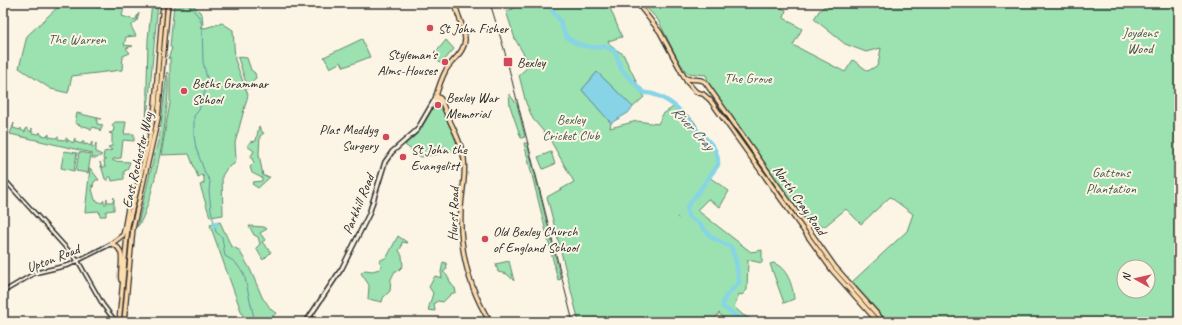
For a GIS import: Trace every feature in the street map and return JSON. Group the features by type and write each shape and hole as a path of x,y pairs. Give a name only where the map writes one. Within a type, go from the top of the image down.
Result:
{"main road":[{"name":"East Rochester Way","path":"118,322 128,225 149,141 155,106 163,3"},
{"name":"East Rochester Way","path":"124,322 133,228 158,118 168,3"},
{"path":"436,97 446,71 462,50 465,42 463,29 454,3"},
{"path":"637,3 660,32 683,76 699,93 705,90 706,84 704,80 690,80 683,76"},
{"path":"693,88 694,82 697,79"},
{"name":"North Cray Road","path":"706,84 835,267 884,322"},
{"name":"North Cray Road","path":"699,93 710,100 832,270 878,322"},
{"name":"Hurst Road","path":"436,97 443,105 460,140 464,159 465,182 461,211 465,261 480,305 490,322"},
{"name":"Parkhill Road","path":"306,322 342,268 369,214 385,162 392,152 417,130 436,97"},
{"path":"122,285 120,275 121,253 116,246 111,244 123,235 129,203 138,182"}],"street":[{"path":"3,178 78,261 107,312 118,322"},
{"name":"Upton Road","path":"3,292 35,274 78,261 111,244"}],"green space":[{"name":"The Warren","path":"125,3 122,16 135,20 139,13 137,21 131,26 136,36 126,37 124,45 133,46 126,48 130,53 123,56 122,70 72,76 68,93 51,89 19,68 27,36 61,4"},
{"path":"152,3 158,3 146,130 148,39"},
{"path":"174,3 191,3 202,14 203,25 200,27 205,28 222,23 233,30 235,60 248,95 235,143 236,159 234,164 227,168 222,176 223,215 210,217 200,185 204,183 204,177 202,175 198,177 189,154 161,155 170,103 170,57 168,59 172,48 170,47"},
{"name":"Bexley Cricket Club","path":"511,3 544,3 548,7 551,3 608,3 622,37 608,41 612,47 623,54 644,97 633,107 597,72 582,90 611,123 610,128 637,121 658,124 663,114 675,106 716,149 718,165 709,177 729,191 720,207 708,199 697,210 751,252 762,250 762,263 748,260 747,290 742,295 739,294 734,307 743,315 756,322 727,322 719,313 713,322 579,322 547,197 574,182 549,138 533,119 526,103 519,75 530,65 515,39 506,11 513,9"},
{"path":"642,3 734,3 738,7 749,4 762,4 786,10 784,18 802,29 793,45 845,72 853,60 868,71 878,65 881,48 866,52 845,44 814,19 819,11 829,3 1179,3 1179,322 888,322 852,282 907,231 913,214 890,197 861,224 846,209 825,226 807,224 710,86 706,75 687,73 678,60 658,20"},
{"path":"362,39 370,57 344,67 341,62 330,68 324,57"},
{"path":"446,40 454,49 441,64 433,56"},
{"path":"238,58 247,58 251,70 255,73 256,78 251,82 251,86 248,89"},
{"path":"167,72 167,104 160,152 149,199 143,217 137,227 160,133"},
{"path":"509,94 517,104 525,137 521,138 510,106"},
{"path":"435,105 437,107 440,105 460,150 421,157 405,145 419,132"},
{"path":"77,113 97,118 97,124 103,125 100,132 99,129 93,127 91,130 90,128 84,126 82,128 82,126 75,123"},
{"path":"115,122 126,122 124,134 134,134 134,141 123,140 121,158 113,159 113,161 130,162 127,170 124,171 124,179 112,181 111,177 108,177 108,181 105,179 101,167 105,167 104,161 106,160 103,159 104,152 112,150 108,147 112,146 112,134 109,133 113,132 114,128 112,125"},
{"path":"14,123 13,128 20,130 21,128 21,130 25,132 26,128 31,132 32,128 32,133 39,134 40,132 41,135 47,136 49,134 49,137 56,138 58,136 58,139 64,140 67,138 67,142 68,140 73,143 75,138 75,142 82,144 82,142 84,142 84,145 87,144 90,146 92,142 92,147 95,147 96,143 96,152 102,155 97,158 92,158 92,153 10,134"},
{"path":"259,126 261,131 264,133 260,136 259,154 263,176 270,177 258,188 252,184 253,182 262,181 262,178 252,173 250,167 254,163 251,156 254,151 247,146 250,142 256,141"},
{"path":"524,143 527,143 561,279 558,280"},
{"path":"64,151 77,153 74,171 61,168"},
{"path":"79,152 91,154 88,173 76,171"},
{"path":"551,152 555,164 543,169 538,157"},
{"path":"90,168 99,180 96,180 93,184 94,185 91,186 94,187 92,189 95,200 102,203 104,200 104,204 106,204 107,198 107,202 113,202 114,197 114,210 106,211 106,216 100,216 99,211 85,212"},
{"path":"220,222 231,246 239,250 250,269 263,299 271,310 276,313 268,322 245,322 210,225"},
{"path":"249,226 264,227 267,229 260,233 265,240 262,242 271,252 263,260 256,248 260,244 258,237 254,235"},
{"path":"398,236 408,243 402,242 399,250 402,256 403,266 398,271 395,271 391,279 390,291 383,298 382,302 368,299 369,285 361,273 365,270 372,271 380,269 382,265 379,261 387,257"},
{"path":"509,261 514,281 507,274 498,272 496,264"},
{"path":"443,262 446,263 447,269 443,272 455,288 456,292 451,294 443,302 438,301 434,303 435,311 428,310 433,293 429,287 435,276 442,278 441,272"},
{"path":"773,263 782,268 786,273 791,283 794,299 784,303 770,264"}],"water":[{"path":"597,72 633,107 628,113 611,123 582,90"},
{"path":"678,108 693,120 698,131 686,126 680,120 678,116"}],"waterway":[{"path":"187,3 199,17 202,24 203,62 208,82 199,110 194,116 194,136 196,148 205,173 210,181 209,191 211,210 216,232 222,237 225,256 235,262 244,274 255,322"},
{"name":"River Cray","path":"547,3 560,21 566,36 571,41 586,46 604,46 615,51 621,69 644,93 654,94 664,99 674,105 681,112"},
{"name":"River Cray","path":"694,127 714,148 718,158 718,165 687,207 688,216 700,224 711,237 731,247 736,261 739,283 726,296 723,307 745,322"}],"railway":[{"path":"490,3 504,49 573,322"}],"place":[{"name":"St John Fisher","path":"430,28"},
{"name":"Styleman's Alms-Houses","path":"445,62"},
{"name":"Bexley","path":"508,62"},
{"name":"Beths Grammar School","path":"184,91"},
{"name":"Bexley War Memorial","path":"438,105"},
{"name":"Plas Meddyg Surgery","path":"386,137"},
{"name":"St John the Evangelist","path":"403,157"},
{"name":"Old Bexley Church of England School","path":"485,239"}],"park label":[{"name":"Joydens Wood","path":"1140,40"},
{"name":"The Grove","path":"748,78"},
{"name":"Gattons Plantation","path":"1111,180"}]}
